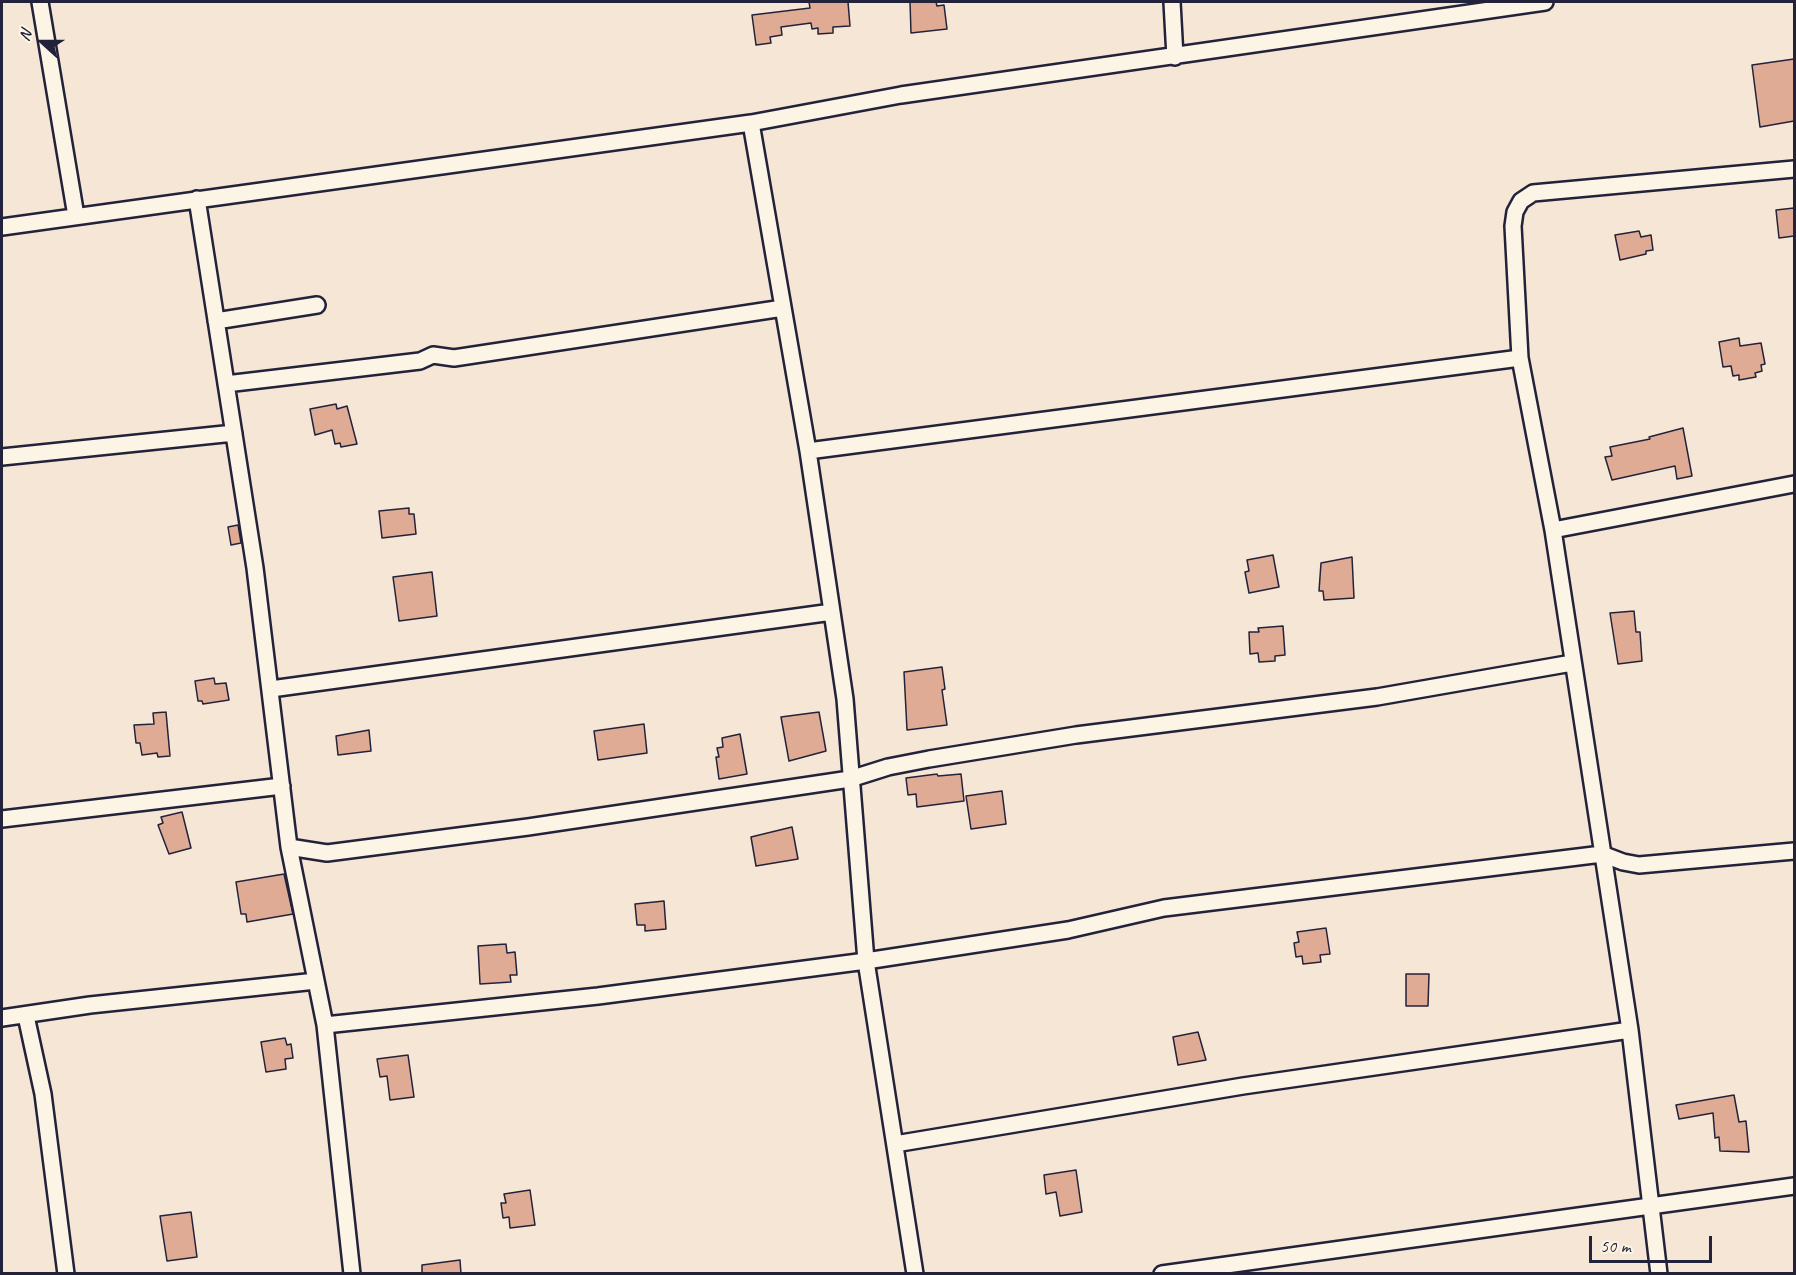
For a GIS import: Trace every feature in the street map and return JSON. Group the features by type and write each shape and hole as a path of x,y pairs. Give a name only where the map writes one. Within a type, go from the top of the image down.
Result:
{"street":[{"path":"40,2 76,216"},
{"path":"1172,2 1175,57"},
{"path":"2,227 751,123 902,94 1175,57 1383,23 1545,2"},
{"path":"751,123 808,451 845,699 866,962 915,1274"},
{"path":"1659,1274 1630,1030 1553,530 1521,358 1513,226 1515,212 1526,196 1794,169"},
{"path":"197,199 271,688 289,847 325,1025 352,1274"},
{"path":"216,321 317,305"},
{"path":"226,384 420,361 433,355 454,358 783,309"},
{"path":"808,451 1521,358"},
{"path":"2,457 234,433"},
{"path":"1553,530 1794,484"},
{"path":"271,688 832,612"},
{"path":"289,847 327,853 528,827 850,779 888,767 1076,735 1377,697 1572,663"},
{"path":"2,819 282,786"},
{"path":"325,1025 598,996 866,962 1068,930 1164,908 1602,854 1623,862 1662,864 1794,851"},
{"path":"2,1018 90,1005 316,981"},
{"path":"26,1016 43,1094 66,1274"},
{"path":"895,1144 1243,1086 1630,1030"},
{"path":"1162,1274 1794,1186"}],"building":[{"path":"809,2 848,2 850,26 833,27 833,33 818,34 818,28 812,29 811,23 781,27 782,35 770,37 771,43 756,45 752,15 810,8"},
{"path":"910,2 936,2 937,6 944,5 947,29 911,33"},
{"path":"1794,59 1794,121 1760,127 1752,65"},
{"path":"1794,208 1794,236 1779,238 1776,210"},
{"path":"1639,231 1641,237 1651,235 1653,250 1620,260 1615,235"},
{"path":"1739,338 1740,346 1761,343 1765,364 1761,365 1762,371 1755,373 1756,377 1739,380 1739,375 1733,376 1731,366 1723,367 1719,342"},
{"path":"336,404 337,409 347,406 357,444 341,447 340,443 335,444 332,430 315,435 310,409"},
{"path":"1683,428 1692,476 1677,479 1675,466 1612,480 1605,457 1612,456 1610,447 1650,439 1649,437"},
{"path":"409,508 409,514 414,514 416,534 382,538 379,511"},
{"path":"238,525 241,543 231,545 228,527"},
{"path":"1273,555 1279,587 1249,593 1245,572 1249,571 1247,560"},
{"path":"1352,557 1354,598 1324,600 1323,591 1319,591 1321,563"},
{"path":"432,572 437,616 399,621 393,577"},
{"path":"1634,611 1636,632 1640,632 1642,661 1618,664 1610,613"},
{"path":"1283,626 1285,655 1275,656 1275,661 1259,662 1258,653 1250,654 1249,632 1259,632 1258,628"},
{"path":"942,667 945,689 942,690 947,725 907,730 904,672"},
{"path":"214,678 215,684 226,683 229,700 203,704 202,701 198,701 195,681"},
{"path":"166,712 170,756 158,757 157,753 142,755 140,743 136,743 134,725 154,724 153,713"},
{"path":"819,712 826,751 789,761 781,717"},
{"path":"644,724 647,753 598,760 594,731"},
{"path":"369,730 371,751 338,755 336,736"},
{"path":"740,734 747,774 719,779 717,748 723,747 722,738"},
{"path":"937,774 938,776 961,774 964,801 917,807 916,794 908,795 906,778"},
{"path":"1002,791 1006,824 971,829 966,796"},
{"path":"182,812 191,848 169,854 158,825 163,823 161,817"},
{"path":"792,827 798,859 756,866 751,837"},
{"path":"284,874 293,914 247,922 246,914 241,914 236,882"},
{"path":"664,901 666,929 645,931 645,925 637,925 635,904"},
{"path":"1326,928 1330,954 1320,955 1321,962 1303,964 1302,956 1296,957 1294,943 1299,942 1297,932"},
{"path":"506,944 507,953 515,952 517,975 510,975 511,982 480,984 478,946"},
{"path":"1406,974 1429,974 1428,1006 1406,1006"},
{"path":"1198,1032 1206,1060 1178,1065 1173,1037"},
{"path":"285,1038 287,1045 291,1044 293,1058 285,1059 286,1069 266,1072 261,1042"},
{"path":"408,1055 414,1097 390,1100 387,1076 380,1077 377,1059"},
{"path":"1734,1095 1739,1122 1746,1121 1749,1152 1720,1151 1719,1137 1715,1138 1713,1113 1679,1119 1676,1105"},
{"path":"1076,1170 1082,1212 1060,1216 1056,1192 1046,1194 1044,1175"},
{"path":"530,1190 535,1225 510,1228 509,1217 503,1218 501,1203 506,1203 504,1194"},
{"path":"191,1212 197,1257 167,1261 160,1216"},
{"path":"460,1260 461,1274 422,1274 422,1265"}]}
